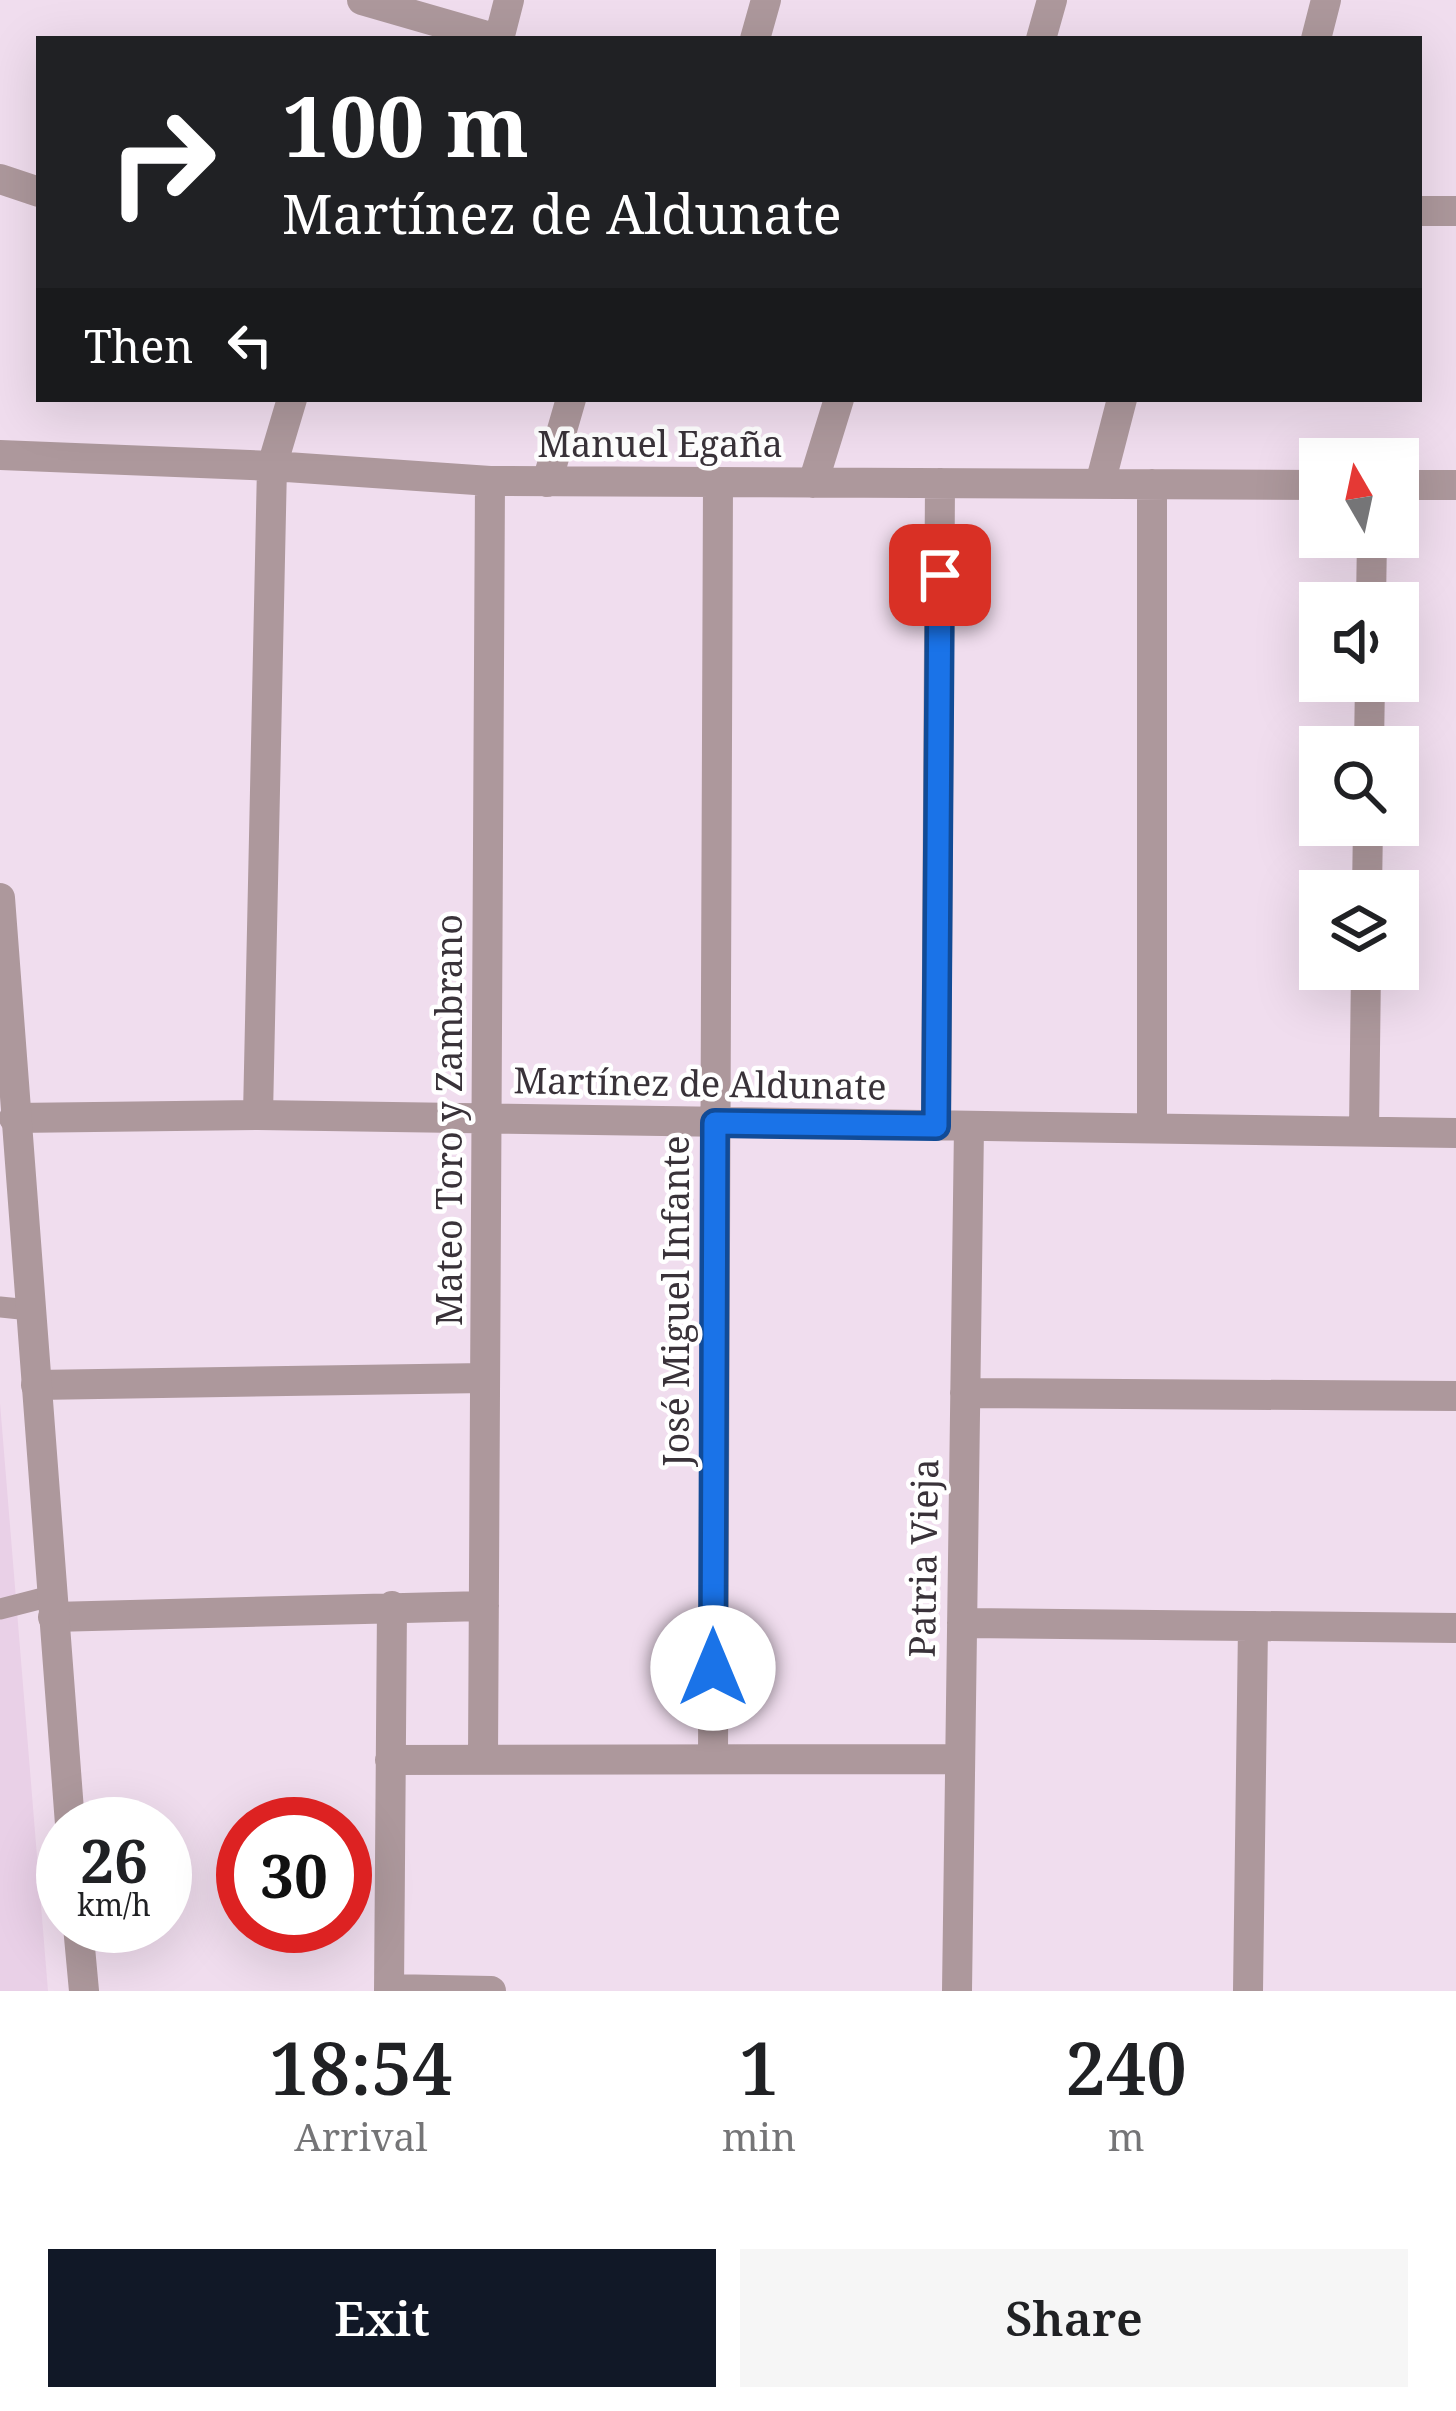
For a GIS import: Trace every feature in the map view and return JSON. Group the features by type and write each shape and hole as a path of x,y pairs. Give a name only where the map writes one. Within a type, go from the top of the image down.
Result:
{"street":[{"path":"362,0 406,26 477,36"},
{"path":"499,36 508,0"},
{"path":"756,36 766,0"},
{"path":"1042,36 1052,0"},
{"path":"1317,36 1326,0"},
{"path":"0,179 36,191"},
{"path":"1422,211 1456,211"},
{"path":"258,1115 272,466 291,402"},
{"path":"547,482 570,402"},
{"path":"813,483 838,402"},
{"path":"1100,484 1121,402"},
{"name":"Manuel Egaña","path":"0,455 272,466 490,482 1299,485"},
{"name":"Mateo Toro y Zambrano","path":"483,1760 490,482"},
{"name":"José Miguel Infante","path":"713,1759 718,483"},
{"path":"936,1126 940,483"},
{"path":"1152,484 1152,1128"},
{"path":"1419,485 1456,485"},
{"path":"0,898 14,1118 15,1308 36,1385 68,1797"},
{"path":"1364,1130 1366,990"},
{"name":"Martínez de Aldunate","path":"14,1118 258,1115 1456,1133"},
{"name":"Patria Vieja","path":"957,1991 969,1127"},
{"path":"36,1385 485,1378"},
{"path":"965,1393 1456,1396"},
{"path":"392,1606 389,1990 491,1991"},
{"path":"52,1607 484,1606"},
{"path":"962,1623 1456,1628"},
{"path":"1248,1991 1252,1626"},
{"path":"390,1760 960,1759"},
{"path":"80,1953 84,1991"}],"lane":[{"path":"0,1610 52,1607"}],"shaded area":[{"path":"0,1403 36,1844 36,1953 45,1953 48,1991 0,1991"}],"route":[{"path":"713,1668 715,1123 936,1126 940,575"}]}
